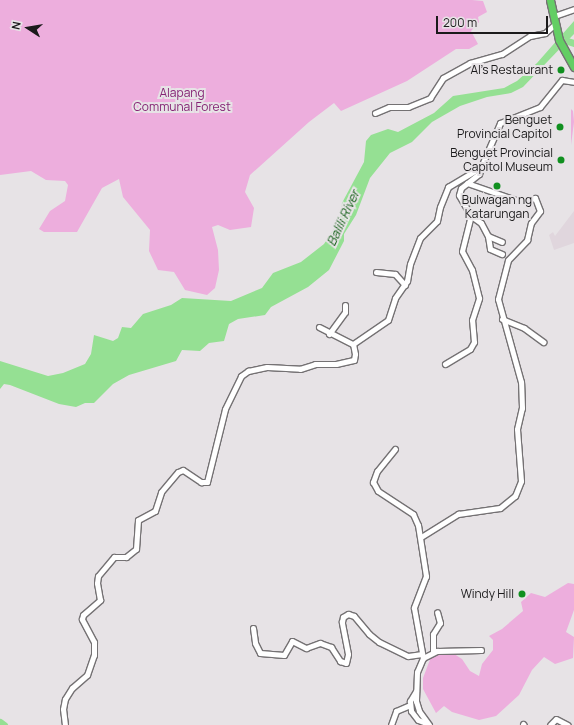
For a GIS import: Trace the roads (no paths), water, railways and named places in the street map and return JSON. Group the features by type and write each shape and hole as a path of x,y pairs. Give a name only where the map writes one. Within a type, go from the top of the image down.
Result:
{"highway":[{"path":"550,0 557,34 568,59 574,67"}],"street":[{"path":"554,16 574,9"},
{"path":"375,113 389,107 405,108 430,98 443,78 470,63 502,54 530,36 545,33 555,24"},
{"path":"502,254 490,249 488,236 481,223 471,216 459,196 461,188 480,174 481,167 500,123 540,107 562,80 574,82"},
{"path":"353,344 385,323 395,298 405,285 418,241 437,221 440,207 448,187 481,167"},
{"path":"421,537 458,514 500,508 512,500 520,487 517,429 522,408 521,382 502,319 498,299 510,257 527,240 531,223 540,213 540,208 535,198 519,201 467,183"},
{"path":"445,364 470,349 474,342 472,320 480,298 472,270 462,251 471,216"},
{"path":"488,236 502,242"},
{"path":"376,272 395,274 405,285"},
{"path":"329,334 345,312 345,304"},
{"path":"502,319 524,328 543,342"},
{"path":"320,327 329,334 353,344"},
{"path":"65,725 63,709 65,699 72,688 87,675 94,655 94,642 82,619 87,610 100,600 97,583 98,576 114,557 126,557 136,549 138,520 155,511 161,492 178,472 183,470 201,482 207,482 225,409 241,376 248,371 267,367 300,369 315,364 350,361 355,357 353,344"},
{"path":"395,449 377,471 373,482 378,491 414,514 421,537 426,576 414,608 422,656 417,672 416,691 419,711 428,724"},
{"path":"433,652 433,634 440,623 437,612"},
{"path":"253,628 253,636 260,653 284,654 292,641 304,648 320,643 331,647 340,661 346,663 348,654 342,622 343,617 348,614 354,616 369,634 379,642 408,656 422,656 433,652 481,650"},
{"path":"416,691 410,705 414,716 428,724"},
{"path":"392,725 396,711 410,705"},
{"path":"550,725 556,719 568,725"}],"water":[{"name":"Balili River","path":"574,21 574,34 523,87 511,93 487,97 460,106 432,122 412,142 390,153 370,178 356,215 344,234 344,241 329,270 308,287 271,307 265,315 238,319 229,324 224,341 209,343 200,351 182,350 176,361 129,375 113,384 94,403 85,403 76,407 59,404 10,385 4,384 0,389 0,361 48,376 63,373 85,364 91,354 94,335 113,341 118,338 122,327 131,328 143,314 171,305 182,298 231,301 262,288 273,273 301,262 324,244 340,219 342,203 364,162 366,141 371,135 388,129 398,132 434,113 453,96 504,88 517,81 537,63"}],"waterway":[{"path":"564,40 574,43"},
{"path":"0,722 4,725"}],"place":[{"name":"Al's Restaurant","path":"561,70"},
{"name":"Benguet Provincial Capitol","path":"560,127"},
{"name":"Benguet Provincial Capitol Museum","path":"561,160"},
{"name":"Bulwagan ng Katarungan","path":"497,186"},
{"name":"Windy Hill","path":"522,594"}],"park label":[{"name":"Alapang Communal Forest","path":"182,100"}]}
